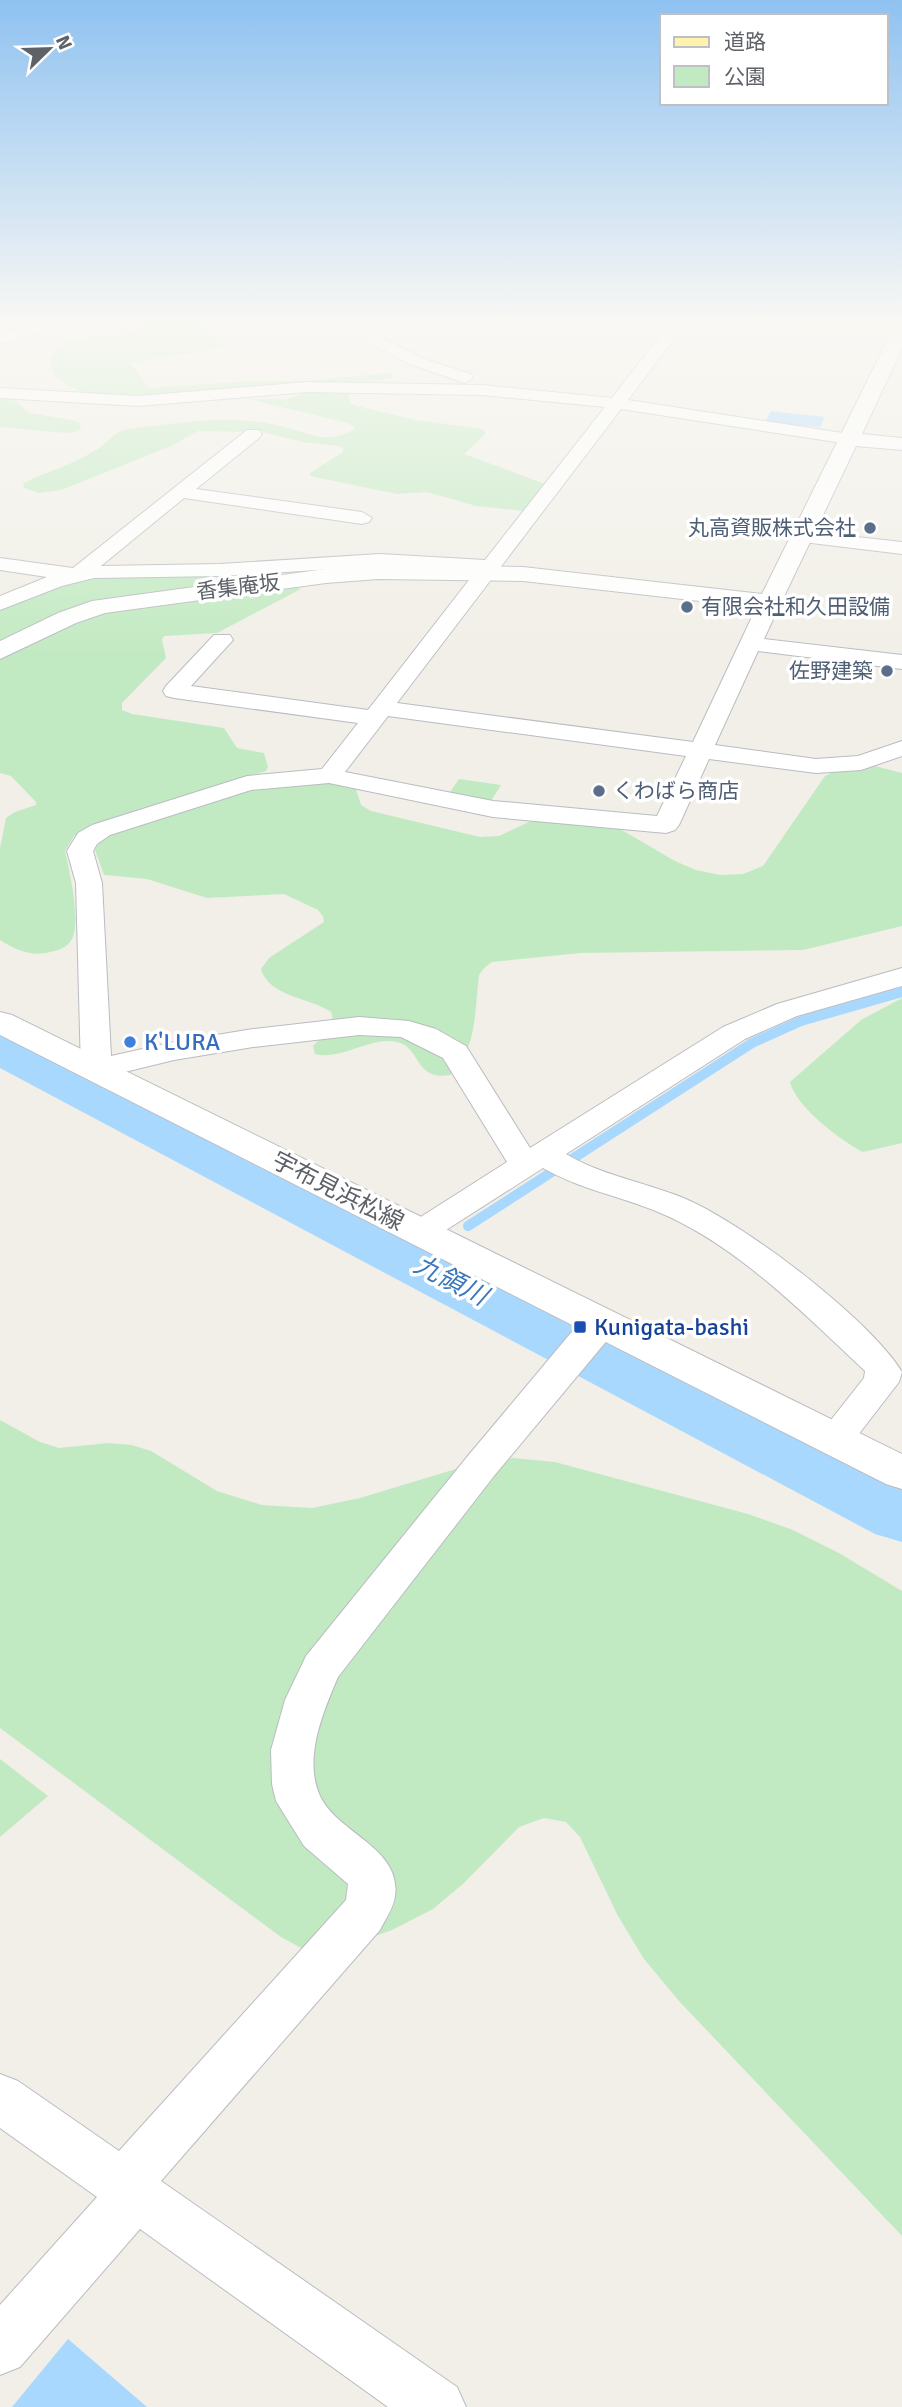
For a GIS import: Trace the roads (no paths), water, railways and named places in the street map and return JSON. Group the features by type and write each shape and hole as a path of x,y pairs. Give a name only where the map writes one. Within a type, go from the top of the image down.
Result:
{"street":[{"path":"329,776 597,430"},
{"path":"792,430 902,444"},
{"path":"835,1439 881,1382 893,1375 814,1303 730,1237 671,1205 549,1163 455,1052 439,1041 417,1032 392,1027 365,1026 263,1035 175,1049 96,1070 89,883 80,850 87,839 101,830 247,783 329,776 493,809 666,825 853,430"},
{"path":"0,604 76,575 253,434"},
{"path":"180,492 362,518"},
{"path":"802,537 902,548"},
{"path":"0,564 76,575 164,569 220,570 380,560 489,569"},
{"name":"香集庵坂","path":"0,651 67,618 121,602 343,574 489,569 770,602"},
{"path":"222,640 174,691 701,750 816,766 839,766 878,758 902,748"},
{"path":"751,643 902,662"},
{"path":"420,1232 549,1163 709,1048 760,1020 902,977"},
{"name":"宇布見浜松線","path":"0,1022 420,1232 588,1337 835,1439 902,1473"},
{"path":"0,2347 129,2189 363,1915 372,1895 369,1875 354,1858 321,1833 300,1801 292,1766 299,1715 321,1668 588,1337"},
{"path":"0,2098 430,2405"}],"water":[{"path":"68,2339 147,2407 12,2407"}],"waterway":[{"path":"468,1226 752,1043 801,1021 902,992"},
{"name":"九領川","path":"0,1045 902,1514"},
{"name":"九領川","path":"423,1265 428,1261"}],"place":[{"name":"丸高資販株式会社","path":"870,528"},
{"name":"有限会社和久田設備","path":"687,607"},
{"name":"佐野建築","path":"887,671"},
{"name":"くわばら商店","path":"599,791"},
{"name":"K'LURA","path":"130,1042"},
{"name":"Kunigata-bashi","path":"580,1327"}]}
